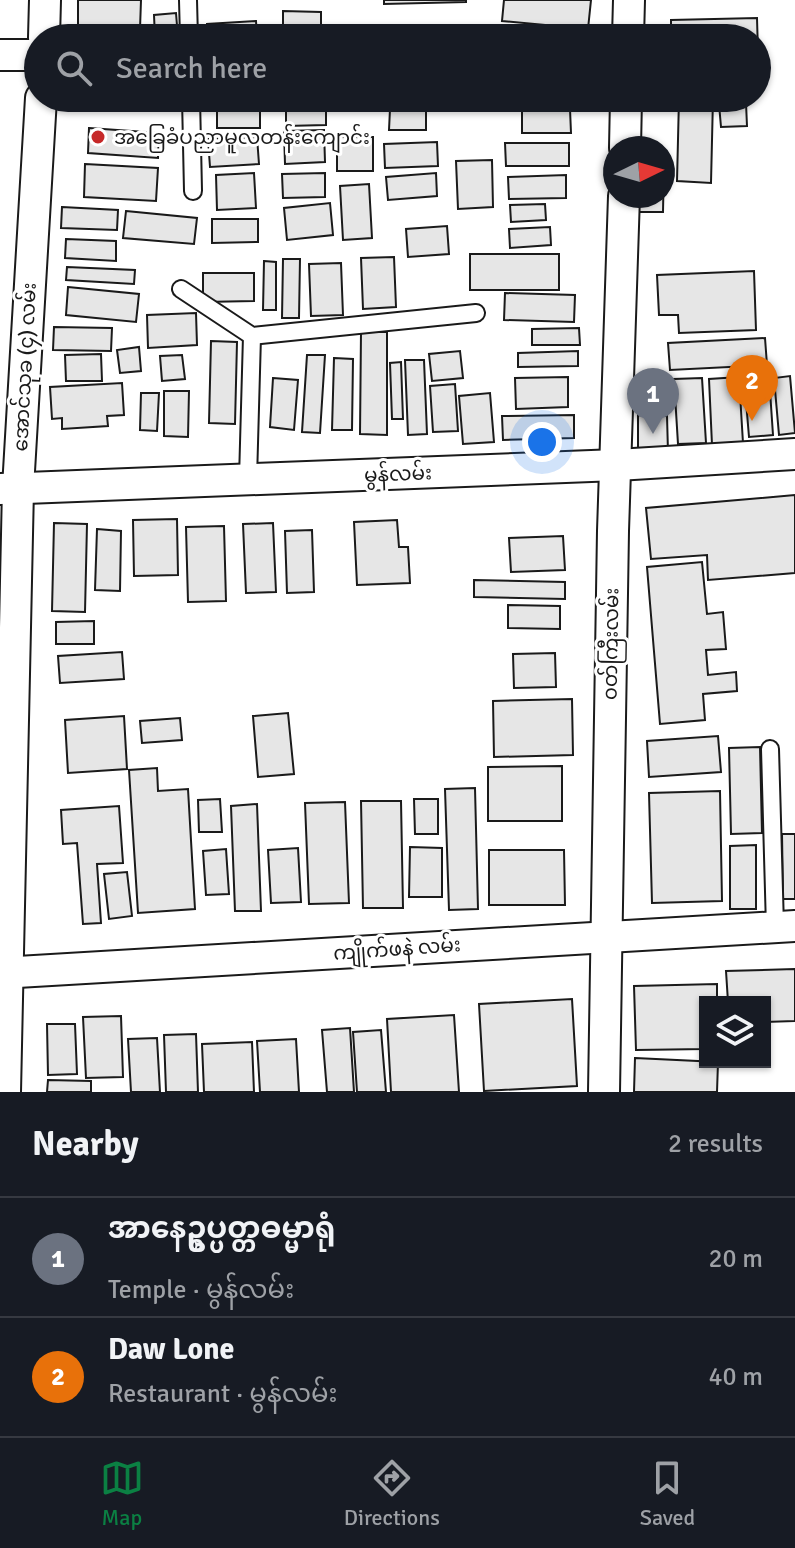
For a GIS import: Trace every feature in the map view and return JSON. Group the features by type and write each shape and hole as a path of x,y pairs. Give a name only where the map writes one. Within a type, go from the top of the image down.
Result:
{"street":[{"path":"44,24 45,0"},
{"path":"628,24 629,0"},
{"path":"0,55 24,55"},
{"name":"အောင်သုခ (၄) လမ်း","path":"5,1092 9,488 40,112"},
{"path":"625,136 626,112"},
{"name":"၀တ်ကြီးလမ်း","path":"604,1092 613,531 624,208"},
{"name":"မွန်လမ်း","path":"9,488 617,465 795,454"},
{"name":"ကျိုက်ဖနဲ လမ်း","path":"4,973 785,926"}],"lane":[{"path":"188,0 189,24"},
{"path":"191,112 193,191"},
{"path":"181,289 252,336 476,313"},
{"path":"248,479 252,336"},
{"path":"770,749 785,926"}],"building":[{"path":"78,0 141,0 140,24 78,24"},
{"path":"384,0 466,0 466,2 384,4"},
{"path":"504,0 591,0 589,24 502,21"},
{"path":"283,11 321,12 321,24 283,24"},
{"path":"176,13 177,24 154,24 154,15"},
{"path":"757,18 757,24 671,24 671,20"},
{"path":"256,21 256,24 207,24"},
{"path":"217,112 260,112 260,128 217,128"},
{"path":"286,112 326,112 326,125 286,126"},
{"path":"390,112 426,112 426,130 389,130"},
{"path":"522,112 570,112 571,133 522,133"},
{"path":"679,112 713,112 711,183 677,181"},
{"path":"720,112 746,112 747,126 721,127"},
{"path":"89,128 159,133 158,158 88,153"},
{"path":"324,130 325,162 285,164 284,131"},
{"path":"257,137 259,164 210,167 208,139"},
{"path":"337,137 373,137 373,171 337,171"},
{"path":"437,142 438,166 385,168 384,144"},
{"path":"505,143 569,143 569,166 506,166"},
{"path":"492,160 493,207 458,209 456,161"},
{"path":"85,164 158,168 156,201 84,197"},
{"path":"254,173 256,208 217,210 216,175"},
{"path":"325,173 325,197 283,198 282,174"},
{"path":"436,173 437,196 388,200 386,177"},
{"path":"566,175 566,198 509,199 508,177"},
{"path":"369,184 372,238 343,240 340,186"},
{"path":"330,203 333,235 287,240 284,208"},
{"path":"545,204 546,220 511,222 510,205"},
{"path":"62,207 118,210 117,230 61,228"},
{"path":"637,208 663,208 663,212 637,212"},
{"path":"126,211 197,218 194,244 123,238"},
{"path":"212,219 258,219 258,242 212,243"},
{"path":"447,226 449,254 408,257 406,229"},
{"path":"550,227 551,245 510,248 509,229"},
{"path":"66,239 116,241 116,261 65,258"},
{"path":"470,254 559,254 559,290 470,290"},
{"path":"394,257 396,307 363,309 361,258"},
{"path":"283,259 300,259 299,318 282,318"},
{"path":"264,261 276,262 276,310 263,310"},
{"path":"341,263 343,315 311,316 309,264"},
{"path":"67,267 135,270 134,284 66,280"},
{"path":"754,271 756,330 679,333 678,315 659,315 657,275"},
{"path":"203,273 254,273 254,301 203,302"},
{"path":"68,287 139,294 136,322 66,315"},
{"path":"505,293 575,295 574,322 504,320"},
{"path":"196,313 197,345 148,348 147,315"},
{"path":"54,327 112,328 111,351 53,350"},
{"path":"579,328 580,345 532,345 532,329"},
{"path":"361,332 387,332 387,435 360,434"},
{"path":"765,338 767,365 670,370 668,343"},
{"path":"211,341 237,342 235,424 209,423"},
{"path":"139,347 141,371 120,373 117,350"},
{"path":"460,351 463,378 432,381 429,354"},
{"path":"578,351 578,366 518,367 518,353"},
{"path":"101,354 102,381 66,381 65,355"},
{"path":"182,355 185,379 162,381 160,356"},
{"path":"307,355 325,355 320,433 302,432"},
{"path":"334,358 353,359 352,430 332,430"},
{"path":"405,360 424,360 427,434 408,435"},
{"path":"401,362 403,419 392,419 390,363"},
{"path":"769,376 773,435 749,437 744,377"},
{"path":"790,376 795,433 779,435 774,378"},
{"path":"568,377 568,407 516,409 515,378"},
{"path":"739,377 743,443 712,445 709,379"},
{"path":"273,378 298,380 294,430 270,427"},
{"path":"702,378 706,443 678,444 674,379"},
{"path":"122,383 124,415 107,416 108,426 62,429 62,418 52,419 50,387"},
{"path":"455,384 458,431 433,432 430,386"},
{"path":"164,391 189,391 188,437 164,436"},
{"path":"141,393 159,393 157,431 140,430"},
{"path":"490,393 494,442 463,444 459,396"},
{"path":"574,415 574,438 503,440 502,416"},
{"path":"638,415 667,416 668,452 638,452"},
{"path":"795,495 795,573 708,580 707,555 651,559 646,508"},
{"path":"177,519 178,575 134,576 133,520"},
{"path":"397,520 399,547 408,547 410,583 357,585 354,522"},
{"path":"54,523 87,524 85,612 52,611"},
{"path":"273,523 276,592 246,593 243,524"},
{"path":"224,526 226,601 188,602 186,527"},
{"path":"97,529 121,531 120,591 95,590"},
{"path":"312,530 314,592 287,593 285,531"},
{"path":"563,536 565,570 511,572 509,538"},
{"path":"702,562 707,614 723,612 726,649 706,650 708,675 736,672 737,691 703,694 705,720 660,724 647,567"},
{"path":"474,580 565,582 565,599 474,597"},
{"path":"508,605 560,606 560,629 508,628"},
{"path":"94,621 94,644 56,644 56,622"},
{"path":"122,652 124,679 60,683 58,656"},
{"path":"555,653 556,687 514,688 513,654"},
{"path":"572,699 573,755 494,757 493,701"},
{"path":"288,713 294,774 258,777 253,716"},
{"path":"124,716 127,769 68,773 65,720"},
{"path":"180,718 182,740 142,743 140,721"},
{"path":"718,736 721,772 649,777 647,741"},
{"path":"760,747 762,833 731,834 729,748"},
{"path":"562,766 562,821 488,821 488,767"},
{"path":"157,768 158,791 188,789 195,909 138,913 129,770"},
{"path":"475,788 478,909 449,910 445,789"},
{"path":"720,791 722,901 652,903 649,793"},
{"path":"220,799 222,832 199,832 198,800"},
{"path":"414,799 438,799 438,834 415,834"},
{"path":"361,801 401,801 403,908 363,908"},
{"path":"345,802 349,903 309,904 305,803"},
{"path":"257,804 261,911 235,911 231,806"},
{"path":"119,806 123,863 97,864 101,923 83,924 77,843 63,844 61,810"},
{"path":"782,834 795,834 795,899 783,899"},
{"path":"756,845 756,909 730,909 730,846"},
{"path":"410,847 442,848 442,897 409,897"},
{"path":"298,848 301,902 271,903 268,850"},
{"path":"226,849 229,894 206,895 203,851"},
{"path":"489,850 564,850 565,905 489,905"},
{"path":"127,872 132,916 109,919 104,874"},
{"path":"795,969 795,1021 771,1022 771,996 728,996 726,971"},
{"path":"717,984 717,996 699,996 699,1049 636,1050 634,986"},
{"path":"572,999 577,1086 484,1091 479,1004"},
{"path":"454,1015 459,1092 391,1092 387,1019"},
{"path":"121,1016 123,1077 86,1078 83,1017"},
{"path":"47,1024 75,1024 77,1074 48,1075"},
{"path":"350,1028 354,1092 327,1092 322,1030"},
{"path":"381,1030 386,1092 357,1092 353,1032"},
{"path":"196,1034 198,1092 166,1092 164,1035"},
{"path":"157,1038 160,1092 131,1092 128,1039"},
{"path":"296,1039 299,1092 260,1092 257,1041"},
{"path":"252,1042 254,1092 204,1092 202,1044"},
{"path":"635,1058 699,1061 699,1068 718,1068 717,1092 634,1092"},
{"path":"48,1080 91,1081 91,1092 47,1092"}],"place":[{"name":"အခြေခံပညာမူလတန်းကျောင်း","path":"98,137"},
{"name":"Daw Lone","path":"752,421"},
{"name":"အာနေဥ္စပ္ပတ္တဓမ္မာရုံ","path":"653,434"}]}
